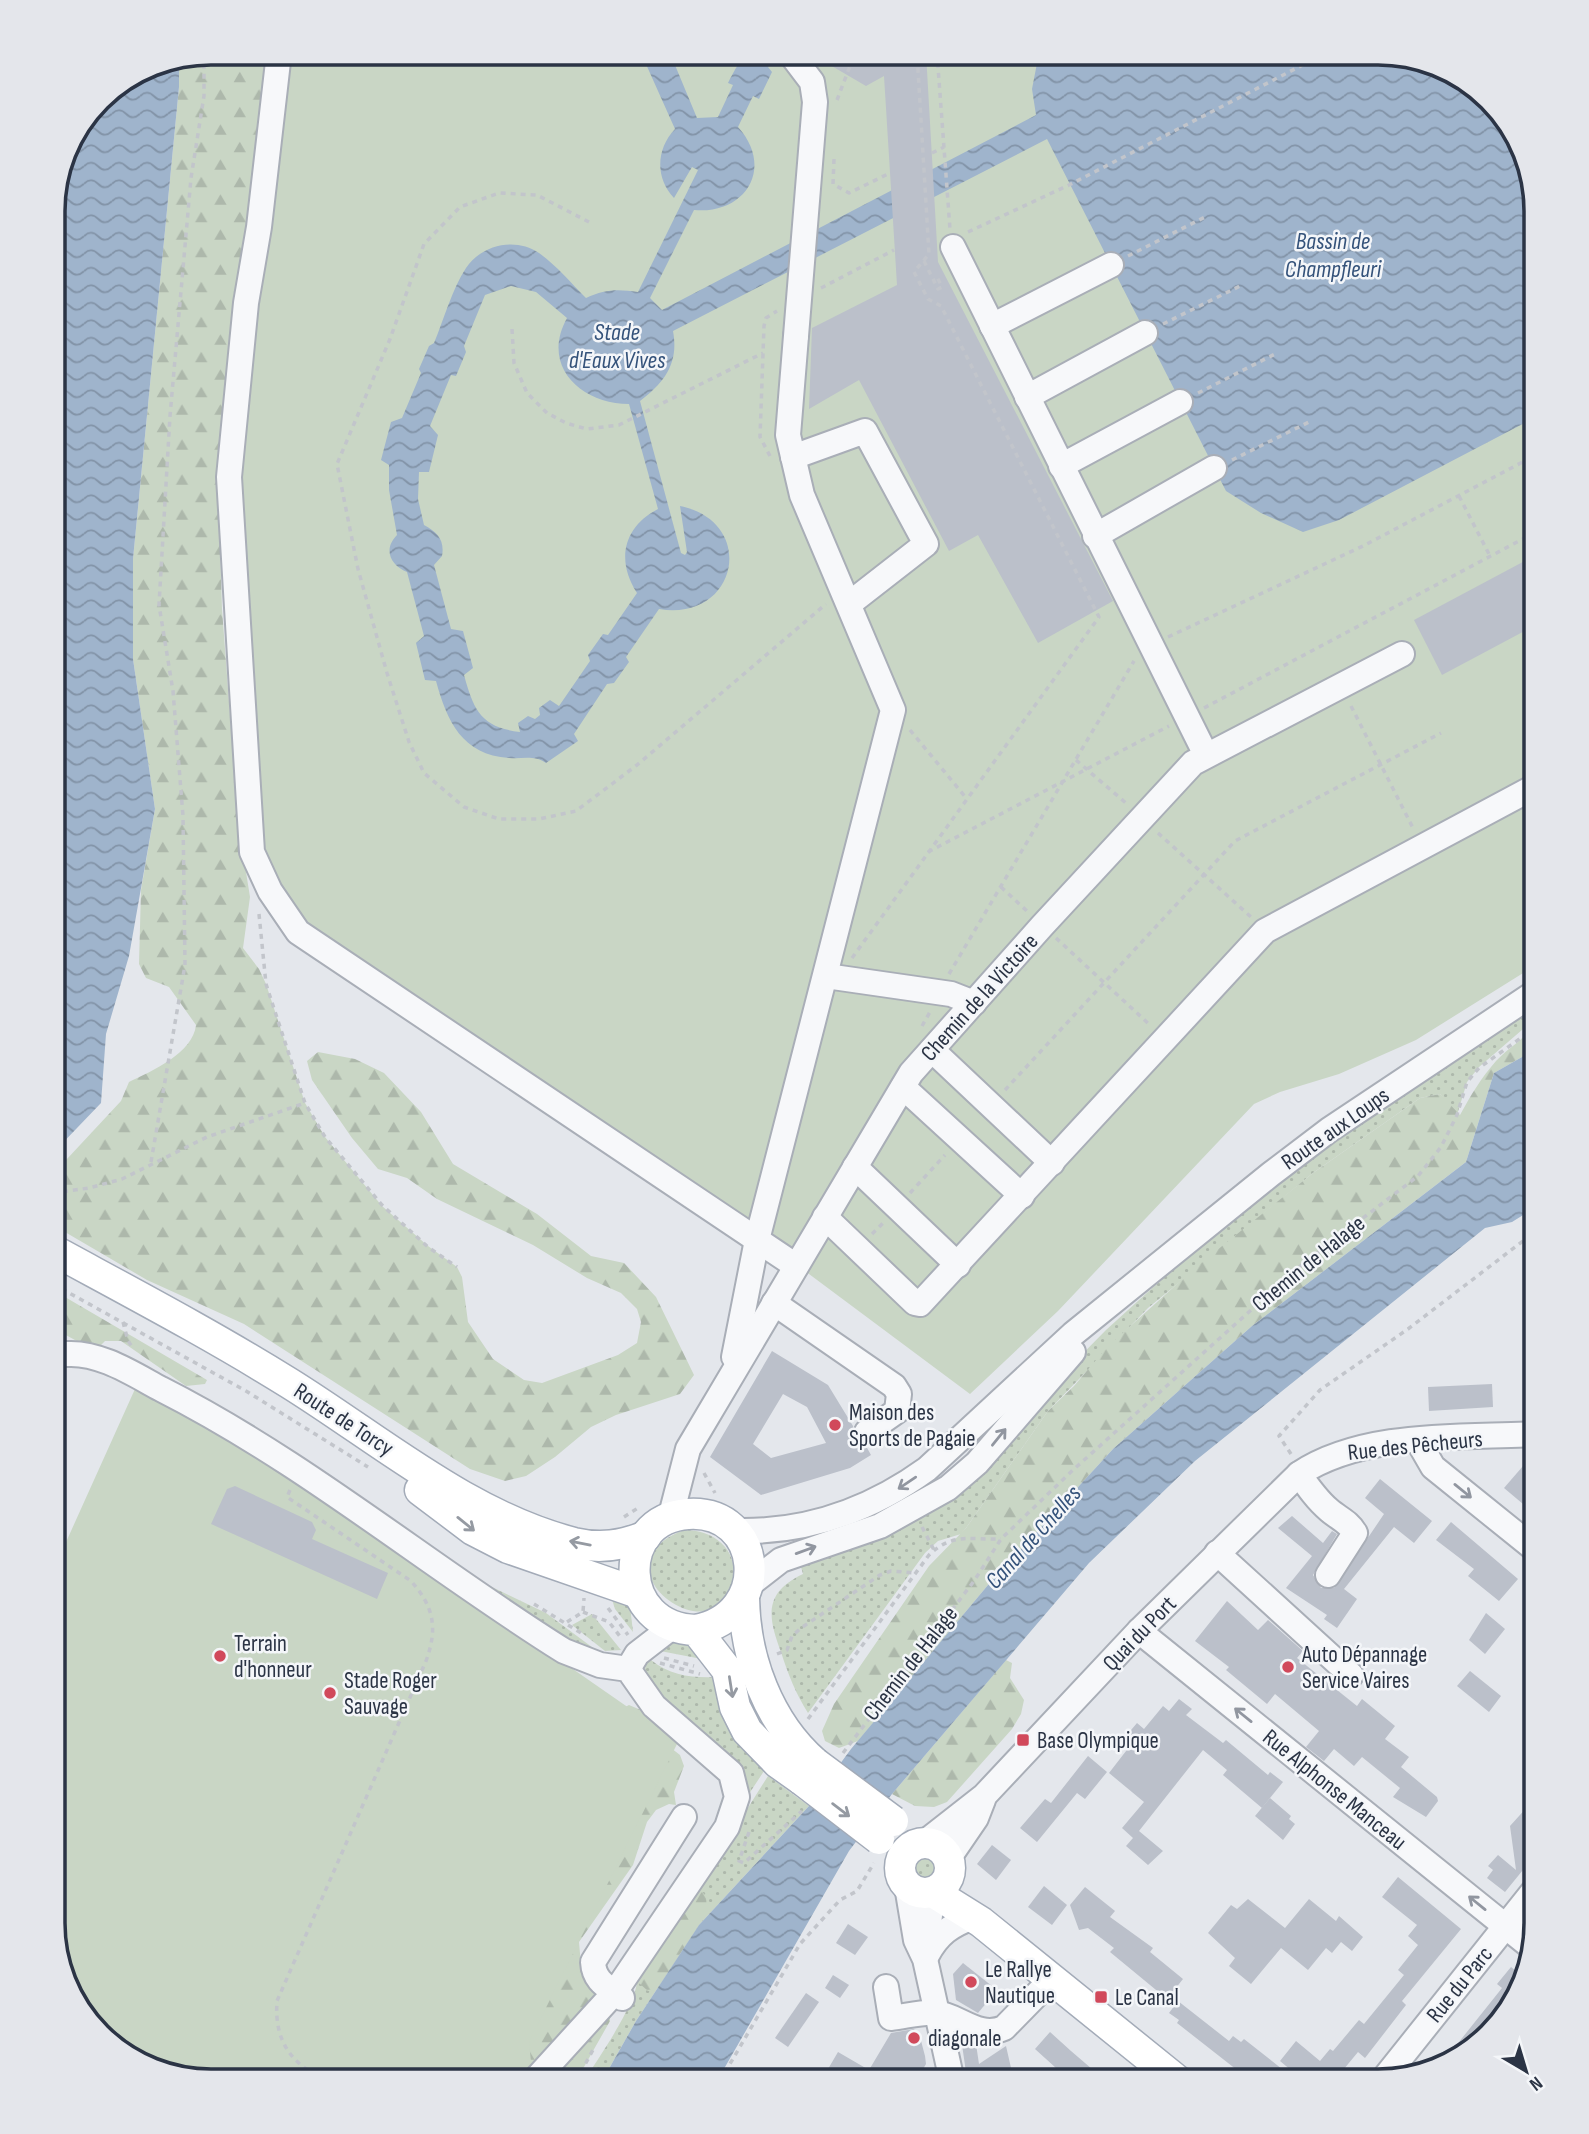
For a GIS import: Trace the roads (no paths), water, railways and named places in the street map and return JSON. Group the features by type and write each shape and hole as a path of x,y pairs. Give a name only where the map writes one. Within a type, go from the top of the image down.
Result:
{"main road":[{"name":"Route de Torcy","path":"65,1256 171,1313 287,1382 447,1486 500,1515 554,1537 595,1546 626,1544 658,1528"},
{"name":"Route de Torcy","path":"65,1279 242,1375 412,1485 473,1530 540,1560 641,1599"},
{"path":"816,1777 766,1695 746,1633 748,1556 722,1524 689,1514 658,1528 636,1558 635,1581 641,1599 653,1616 684,1629 727,1670 735,1706 747,1731 769,1755 816,1777 912,1859 973,1917 1163,2069"},
{"path":"684,1629 725,1620 747,1591"}],"street":[{"path":"278,65 259,227 246,303 229,477 252,852 270,891 298,932 796,1266"},
{"path":"731,1375 757,1240 832,977 893,710 802,495 788,435 815,102 812,82 799,65"},
{"path":"953,247 1206,755"},
{"path":"992,326 1111,265"},
{"path":"1027,397 1145,333"},
{"path":"1061,466 1180,402"},
{"path":"793,457 865,431 926,544 846,596"},
{"path":"1096,536 1214,468"},
{"name":"Chemin de la Victoire","path":"658,1528 685,1462 688,1448 903,1087 925,1041 974,1003 1192,763 1402,654"},
{"path":"825,1217 915,1303 927,1299 1265,931 1524,792"},
{"path":"832,977 940,992 974,1003"},
{"name":"Route aux Loups","path":"1143,1278 1329,1130 1524,1000"},
{"path":"925,1041 1052,1163"},
{"path":"903,1087 1022,1196"},
{"path":"855,1167 958,1265"},
{"path":"747,1591 781,1560 880,1526 913,1510 948,1488 977,1463 1045,1382 1143,1278"},
{"path":"685,1462 691,1484 722,1524 771,1532 856,1509 903,1487 927,1469 1073,1334 1143,1278"},
{"path":"774,1303 894,1386 900,1394 897,1411 867,1432"},
{"path":"67,1354 86,1354 223,1420 564,1651 600,1665 633,1661 684,1629"},
{"name":"Rue des Pêcheurs","path":"1299,1474 1321,1459 1340,1452 1418,1441 1524,1435"},
{"path":"1418,1441 1433,1467 1524,1540"},
{"path":"1299,1474 1310,1491 1329,1511 1352,1526 1355,1533 1328,1576"},
{"name":"Quai du Port","path":"912,1859 985,1796 1139,1631 1299,1474"},
{"path":"1217,1553 1351,1675"},
{"path":"546,2069 619,1995 727,1827 737,1797 736,1784 725,1767 654,1706 633,1661 641,1599"},
{"name":"Rue Alphonse Manceau","path":"1139,1631 1523,1940"},
{"path":"619,1995 593,1974 596,1954 684,1817"},
{"path":"912,1859 916,1940 925,1959 949,2069"},
{"name":"Rue du Parc","path":"1392,2068 1524,1903"},
{"path":"925,1959 936,1938 947,1928 973,1917"},
{"path":"886,1987 891,2018 936,2013 961,2024 995,2031 1004,2028 1051,1980"}],"water":[{"name":"Bassin de Champfleuri","path":"646,65 675,65 697,118 718,117 733,85 728,83 738,65 769,65 772,72 759,99 753,96 738,127 749,143 754,158 754,173 749,186 740,197 728,205 712,210 694,210 650,298 662,310 1036,115 1032,89 1037,65 1388,65 1434,76 1459,89 1488,114 1500,130 1517,164 1524,211 1524,423 1339,520 1303,532 1261,513 1226,491 1047,139 673,331 674,353 668,371 657,387 640,401 681,553 685,555 687,552 680,506 705,516 721,531 728,549 728,568 721,586 707,601 686,609 659,609 626,657 629,662 614,683 607,684 574,734 578,741 546,763 533,758 493,755 468,743 445,709 436,681 425,680 416,643 424,636 407,572 396,565 390,556 390,546 397,535 389,490 389,465 381,460 391,422 402,418 421,373 419,369 429,346 434,343 456,285 473,260 490,248 510,244 530,248 551,263 586,298 612,291 638,292 698,170 692,167 674,198 663,182 660,163 664,145 675,129","holes":["511,286 536,292 567,318 560,336 562,367 582,390 612,402 629,404 658,509 637,525 626,546 626,569 637,593 608,635 603,634 588,655 590,661 559,706 550,700 539,708 540,715 535,719 528,716 518,723 520,732 507,730 488,721 471,698 464,675 473,668 463,631 451,629 434,565 442,556 442,545 436,534 424,525 418,499 419,472 429,472 438,435 430,426 451,375 456,376 466,352 464,346 485,295"]},
{"path":"179,69 133,559 133,659 155,809 129,956 106,1034 101,1103 65,1140 65,201 72,164 80,146 107,107 138,84 164,72"},
{"name":"Canal de Chelles","path":"1524,1056 1524,1214 1512,1222 1485,1228 1195,1461 1089,1563 892,1794 849,1851 724,2069 609,2069 636,2021 699,1925 809,1806 851,1749 988,1585 1113,1449 1252,1326 1466,1162 1494,1073"}],"place":[{"name":"Maison des Sports de Pagaie","path":"835,1425"},
{"name":"Terrain d'honneur","path":"220,1656"},
{"name":"Auto Dépannage Service Vaires","path":"1288,1667"},
{"name":"Stade Roger Sauvage","path":"330,1693"},
{"name":"Base Olympique","path":"1023,1740"},
{"name":"Le Rallye Nautique","path":"971,1982"},
{"name":"Le Canal","path":"1101,1997"},
{"name":"diagonale","path":"914,2038"}],"water label":[{"name":"Stade d'Eaux Vives","path":"617,346"}]}
